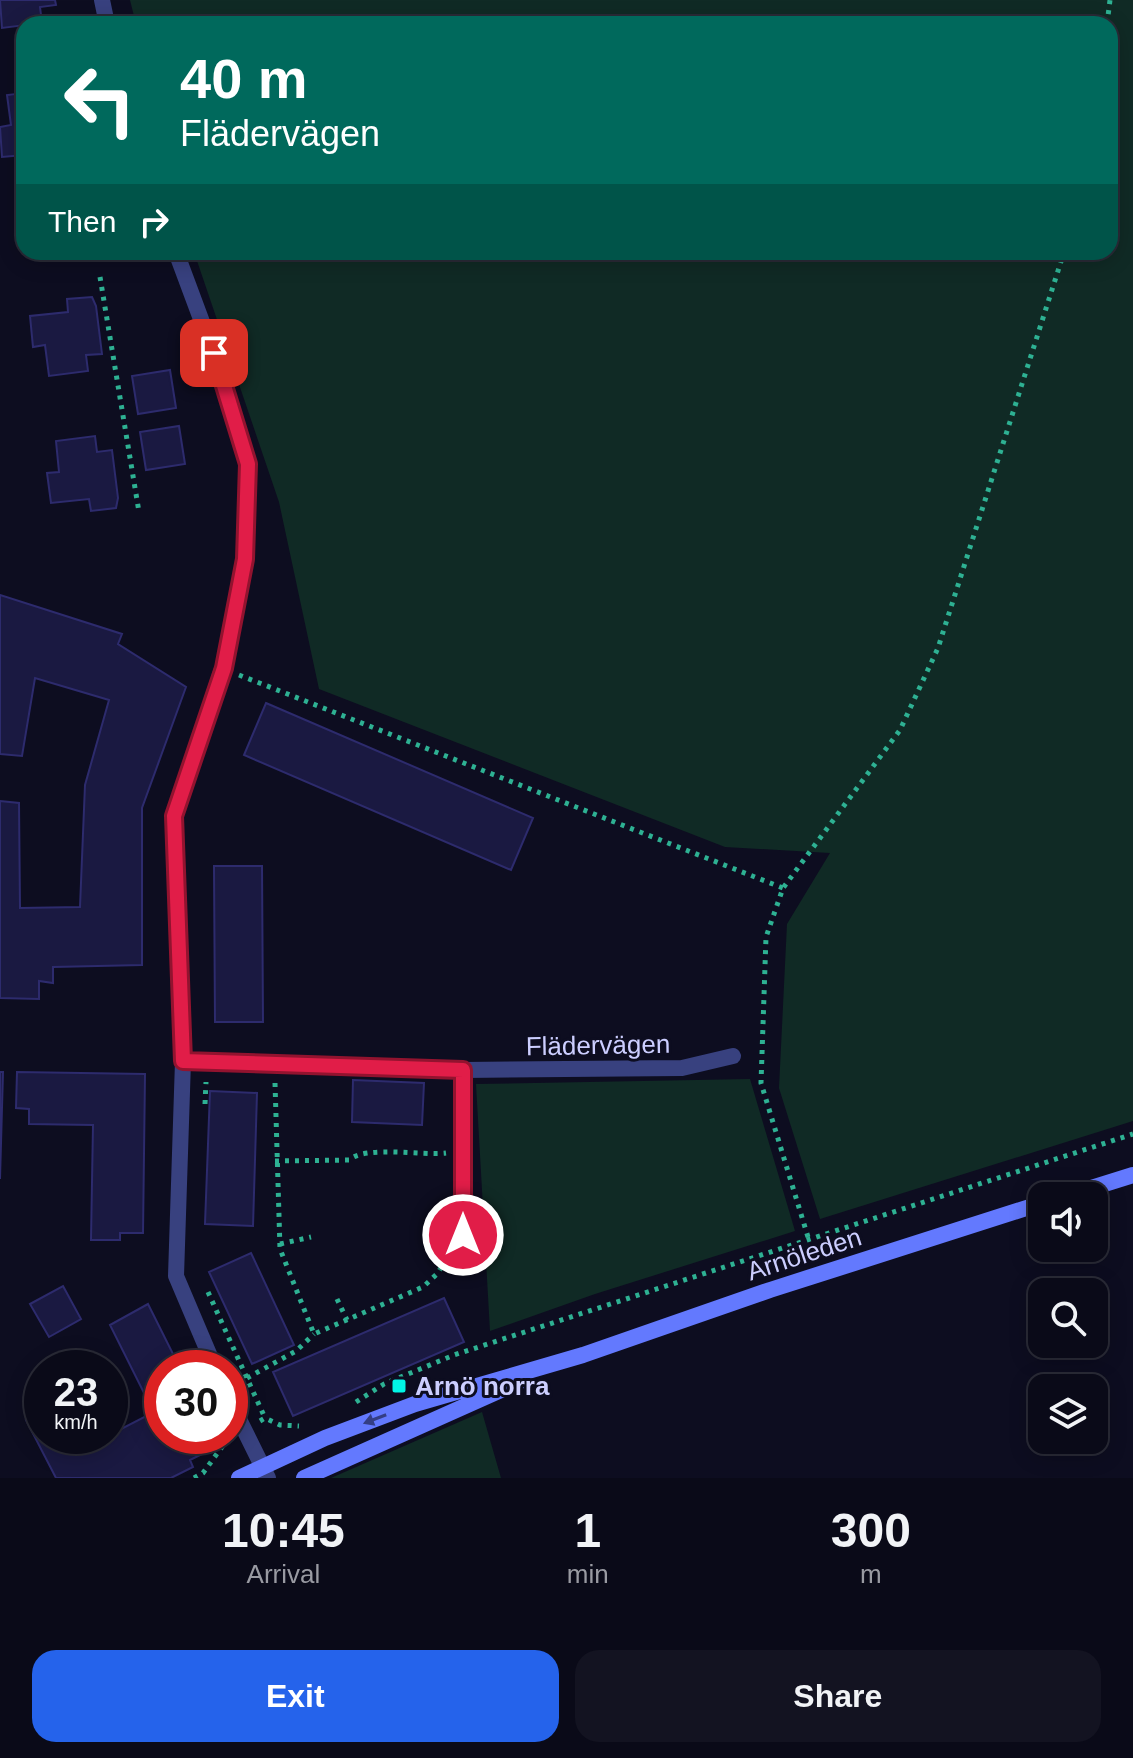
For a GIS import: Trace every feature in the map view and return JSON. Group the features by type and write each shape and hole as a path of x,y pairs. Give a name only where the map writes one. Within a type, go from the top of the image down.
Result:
{"main road":[{"path":"1108,1183 1133,1175"},
{"name":"Arnöleden","path":"239,1478 265,1472 415,1404 583,1355 770,1290 1028,1207"},
{"name":"Arnöleden","path":"304,1478 583,1355"}],"street":[{"path":"179,260 224,381 248,464 245,559 224,668 174,816 183,1061 176,1276 207,1350"},
{"name":"Flädervägen","path":"183,1061 463,1070 682,1068 733,1056"},
{"path":"463,1070 463,1235"},
{"path":"248,1439 265,1472"}],"path":[{"path":"808,1237 761,1083 766,937 783,888 900,730 938,648 1061,260"},
{"path":"100,277 139,512"},
{"path":"224,668 783,888"},
{"path":"205,1106 206,1061"},
{"path":"276,1063 275,1161 280,1244 314,1334"},
{"path":"341,1408 368,1397 384,1384 454,1355 808,1237 1133,1134"},
{"path":"275,1161 349,1160 356,1154 370,1153 435,1155 463,1151"},
{"path":"248,1377 296,1351 314,1334 423,1287 463,1235"},
{"path":"280,1244 311,1237"},
{"path":"205,1285 234,1350"},
{"path":"337,1299 347,1320"},
{"path":"248,1380 265,1418 280,1425 307,1423"},
{"path":"248,1426 265,1418"},
{"path":"194,1478 217,1454"}],"green space":[{"path":"130,0 1133,0 1133,1121 820,1219 779,1088 787,924 830,853 725,847 319,689 279,502 197,260 1118,260 1118,16 134,16"},
{"path":"750,1079 795,1231 595,1294 490,1331 476,1084"},
{"path":"482,1412 501,1478 331,1478"}],"building":[{"path":"0,0 55,0 56,5 40,7 41,16 16,16 16,26 2,28"},
{"path":"16,94 16,156 2,157 0,127 11,125 7,95"},
{"path":"92,297 102,354 86,355 88,371 49,376 45,345 33,347 30,316 68,312 67,299"},
{"path":"170,370 176,408 138,414 132,376"},
{"path":"179,426 185,464 146,470 140,432"},
{"path":"95,436 97,452 112,450 118,498 116,508 91,511 89,499 51,503 47,473 59,472 56,441"},
{"path":"0,595 122,634 118,644 186,687 142,808 142,965 53,967 53,983 39,981 39,999 0,998 0,801 19,803 20,908 80,907 85,785 109,700 35,678 22,756 0,754"},
{"path":"266,703 533,818 511,870 244,755"},
{"path":"214,866 262,866 263,1022 215,1022"},
{"path":"0,1072 3,1072 0,1179"},
{"path":"17,1072 145,1074 143,1233 120,1233 120,1240 91,1240 93,1125 29,1124 29,1109 16,1108"},
{"path":"353,1080 424,1083 422,1125 352,1122"},
{"path":"210,1091 257,1093 253,1226 205,1224"},
{"path":"251,1253 294,1345 252,1364 209,1272"},
{"path":"63,1286 81,1319 49,1337 30,1304"},
{"path":"444,1298 464,1342 293,1416 273,1372"},
{"path":"148,1304 171,1350 144,1350 144,1393 128,1361 128,1350 122,1350 110,1325"},
{"path":"144,1417 144,1454 202,1454 190,1460 193,1467 171,1478 56,1478 44,1454 128,1454 128,1426"}],"place":[{"name":"Arnö norra","path":"399,1386"}],"route":[{"path":"214,353 248,464 245,559 224,668 174,816 183,1061 463,1070 463,1235"}]}
